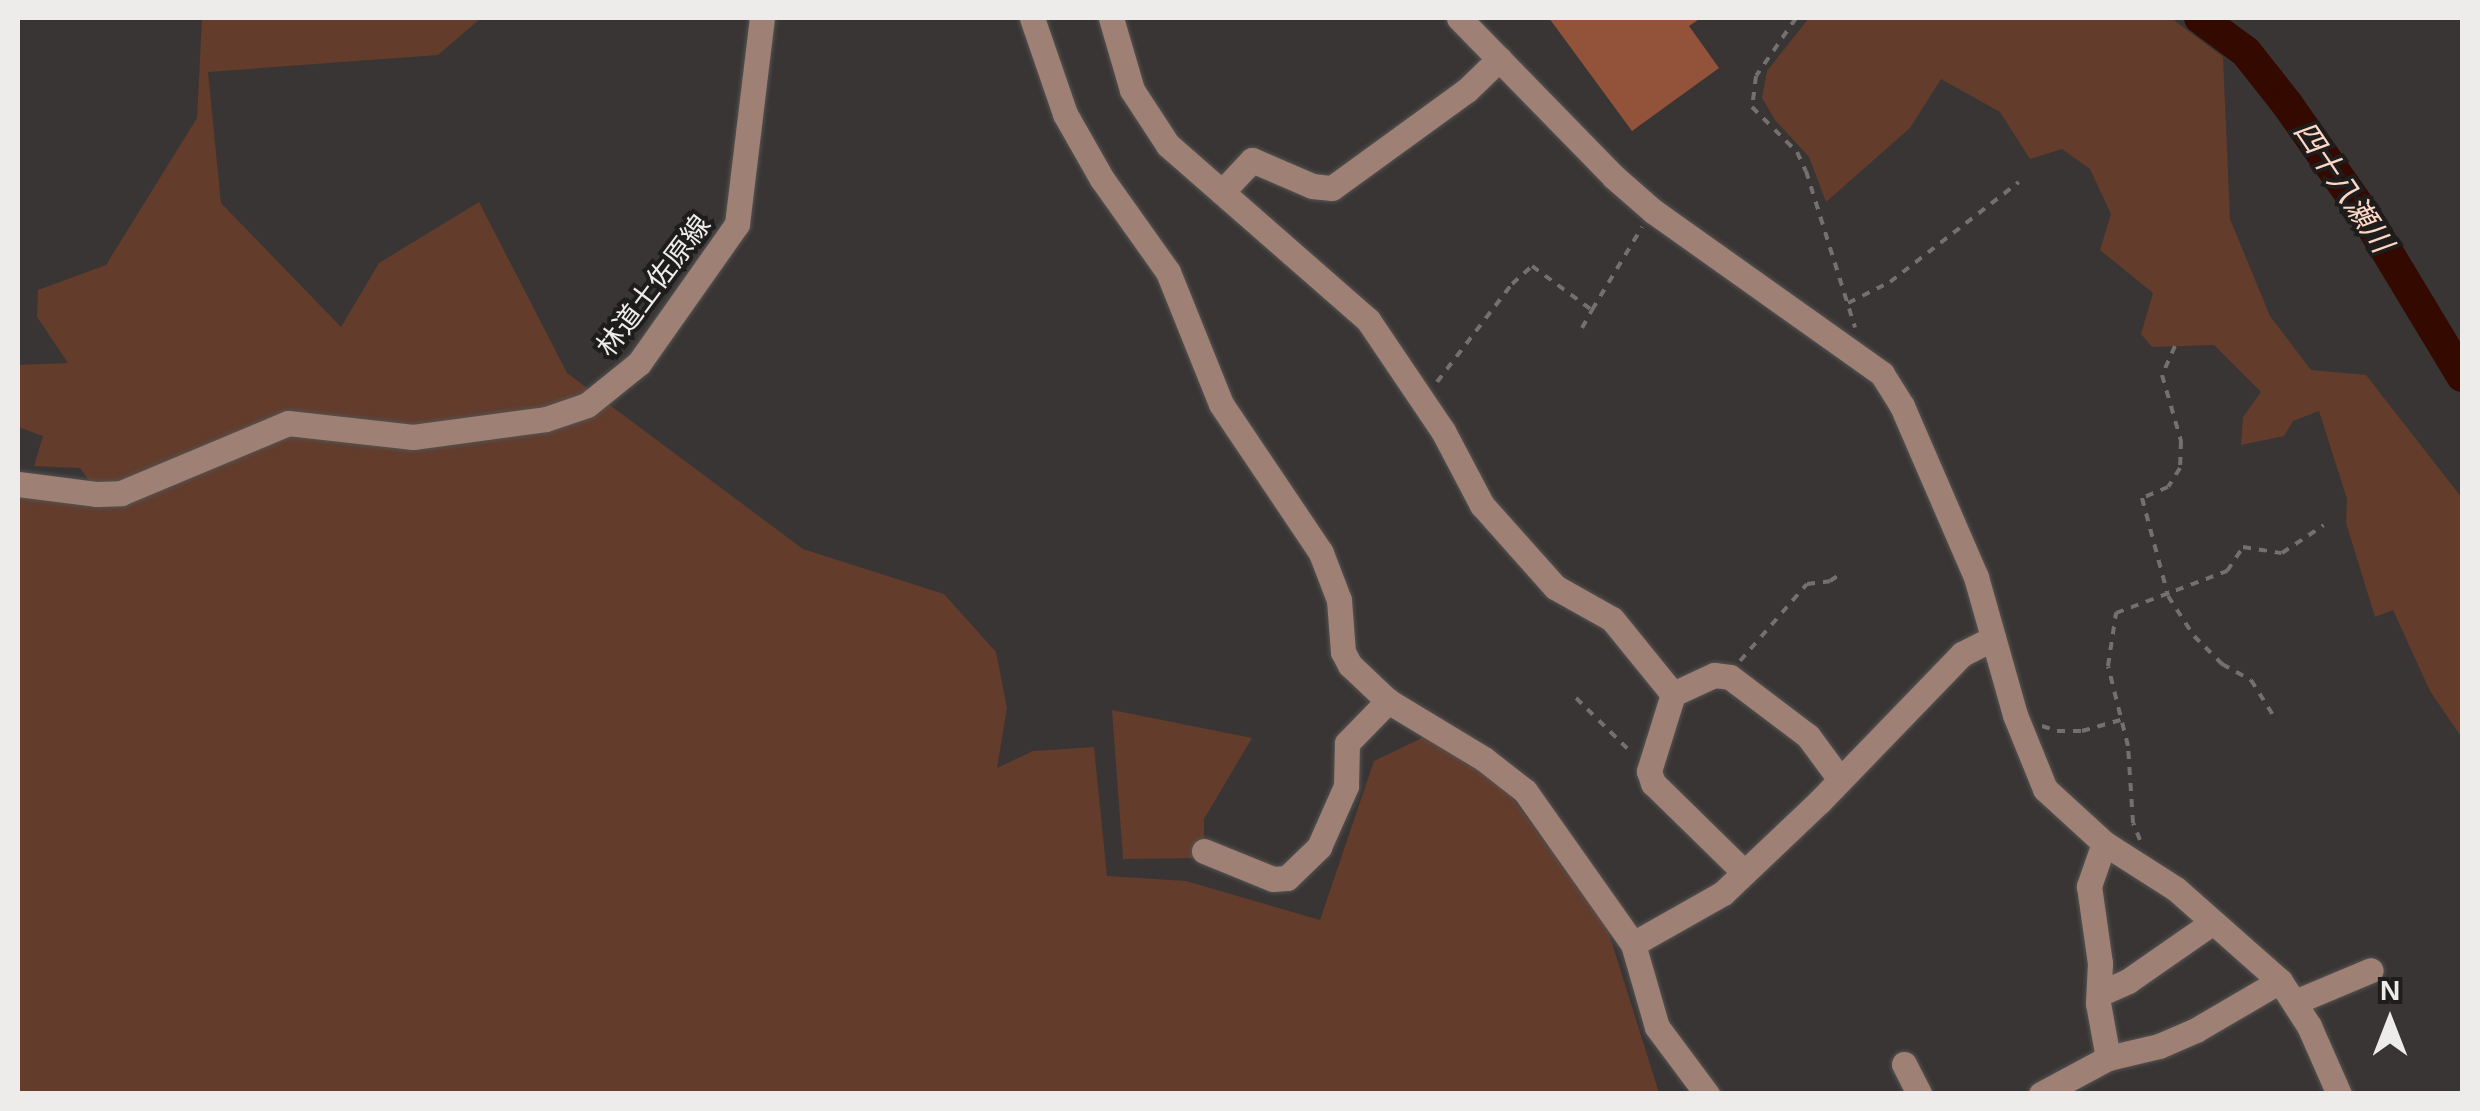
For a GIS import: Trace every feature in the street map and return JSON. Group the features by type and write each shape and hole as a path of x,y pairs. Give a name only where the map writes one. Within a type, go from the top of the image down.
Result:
{"street":[{"name":"林道土佐原線","path":"18,484 96,494 121,493 288,423 413,437 546,420 587,405 640,364 736,224 762,18"},
{"path":"1032,18 1065,114 1102,179 1168,272 1221,404 1321,553 1340,600 1343,652 1350,665 1388,701 1484,759 1525,792 1634,944 1656,1027 1707,1094"},
{"path":"1112,18 1132,90 1148,120 1168,145 1368,320 1423,400 1482,505 1555,588 1612,620 1673,694"},
{"path":"1459,18 1653,210 1882,374 1902,406 1976,577 2014,715 2045,789 2104,844 2176,889 2280,981 2296,1002 2339,1094"},
{"path":"1222,192 1252,160 1312,186 1332,188 1467,90 1500,59"},
{"path":"1634,944 1723,893 1962,654 1994,638"},
{"path":"1744,872 1667,800 1649,771 1673,694 1714,676 1730,677 1808,736 1840,778"},
{"path":"1204,851 1273,879 1287,878 1319,847 1346,786 1347,743 1388,701"},
{"path":"2104,844 2089,886 2108,1058"},
{"path":"2099,994 2128,981 2212,922"},
{"path":"2296,1002 2371,970"},
{"path":"2041,1094 2108,1058 2159,1046 2196,1030 2280,981"},
{"path":"1904,1064 1919,1094"}],"path":[{"path":"1796,18 1756,76 1752,107 1797,152 1806,170 1855,327"},
{"path":"1847,303 1890,282 2018,182"},
{"path":"1582,328 1653,210"},
{"path":"1423,400 1512,284 1532,266 1592,310"},
{"path":"2175,346 2162,375 2181,441 2180,468 2168,487 2142,498 2168,596 2194,636 2222,664 2251,680 2274,715"},
{"path":"2144,845 2133,823 2128,746 2108,666 2116,613 2227,572 2243,548 2282,553 2324,525"},
{"path":"1730,677 1795,595 1807,584 1830,581 1842,573"},
{"path":"1576,698 1649,771"},
{"path":"2014,715 2056,731 2082,731 2120,720"}],"shaded area":[{"path":"202,18 481,18 438,55 208,72 221,203 341,327 379,263 479,202 567,373 803,549 944,594 996,652 1007,708 997,768 1033,751 1094,747 1107,876 1186,881 1320,920 1374,761 1424,737 1501,782 1608,930 1659,1093 18,1093 18,494 90,482 80,468 34,466 43,436 18,427 18,365 68,363 37,317 38,290 106,265 197,118"},
{"path":"1809,18 2171,18 2223,57 2230,219 2270,316 2311,370 2366,375 2462,498 2462,738 2430,691 2393,610 2375,617 2346,523 2347,499 2319,411 2293,421 2284,436 2241,445 2243,417 2261,392 2214,345 2152,347 2141,334 2153,293 2100,250 2111,214 2090,169 2062,149 2030,159 2000,112 1941,79 1910,128 1826,202 1809,157 1775,120 1762,98 1767,71"},
{"path":"1112,710 1252,738 1204,819 1204,858 1123,859"}],"building":[{"path":"1549,18 1701,18 1689,26 1719,68 1632,131"}],"waterway":[{"name":"四十八瀬川","path":"2200,18 2246,52 2287,104 2365,215 2462,376"}]}
